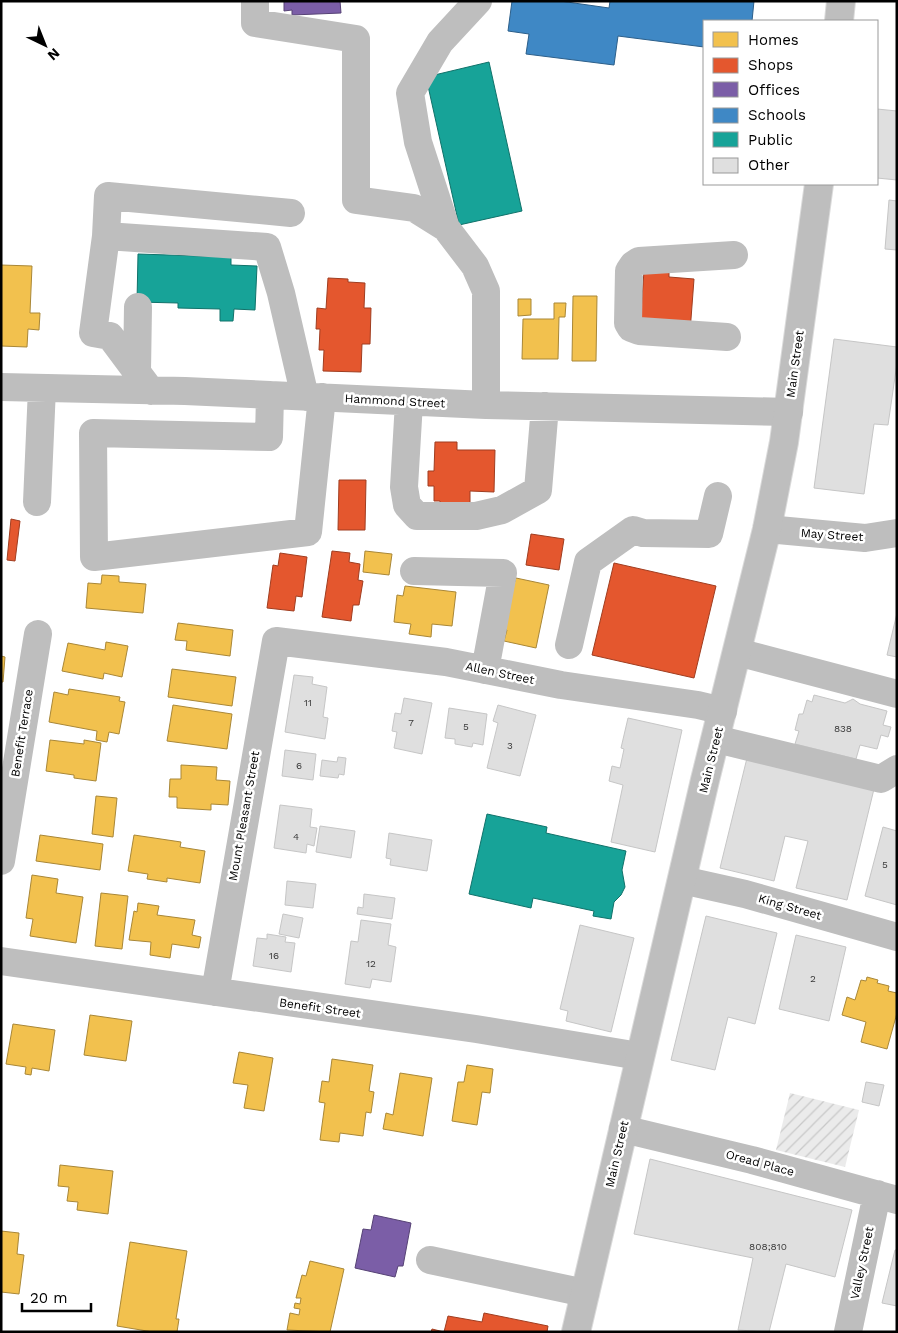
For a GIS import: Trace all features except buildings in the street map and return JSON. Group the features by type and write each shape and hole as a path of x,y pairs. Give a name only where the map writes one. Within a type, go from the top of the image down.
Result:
{"street":[{"path":"255,1 255,23 356,39 356,200 414,208 446,228"},
{"path":"478,1 440,42 410,93 418,142 446,228 475,266 486,291 486,405"},
{"path":"839,20 842,1"},
{"name":"Main Street","path":"576,1332 640,1056 767,529 789,412 819,185"},
{"path":"144,381 110,336 94,333 106,236 108,196 291,213"},
{"path":"106,236 267,247 313,397 308,532 94,556 93,433 269,437 270,395"},
{"path":"727,337 639,331 632,328 628,323 629,271 633,265 640,261 734,255"},
{"path":"138,308 144,381"},
{"name":"Hammond Street","path":"1,387 42,388 144,381 270,395 409,402 789,412"},
{"path":"37,502 42,388"},
{"path":"409,402 404,487 407,505 417,516 476,516 502,510 538,490 545,406"},
{"path":"569,645 588,562 633,530 709,534 718,496"},
{"name":"May Street","path":"767,529 865,538 897,533"},
{"path":"414,571 502,573 485,670"},
{"name":"Allen Street","path":"276,641 446,662 561,685 698,705 723,711"},
{"name":"Mount Pleasant Street","path":"214,992 276,641"},
{"name":"Benefit Terrace","path":"1,861 37,644"},
{"path":"737,652 897,694"},
{"path":"716,739 881,779 897,770"},
{"name":"King Street","path":"682,880 745,894 897,937"},
{"name":"Benefit Street","path":"1,961 476,1029 640,1056"},
{"name":"Oread Place","path":"623,1129 752,1160 887,1197"},
{"name":"Valley Street","path":"848,1332 887,1197"},
{"path":"430,1260 585,1293"}],"shaded area":[{"path":"790,1093 859,1110 845,1167 776,1150"}]}
